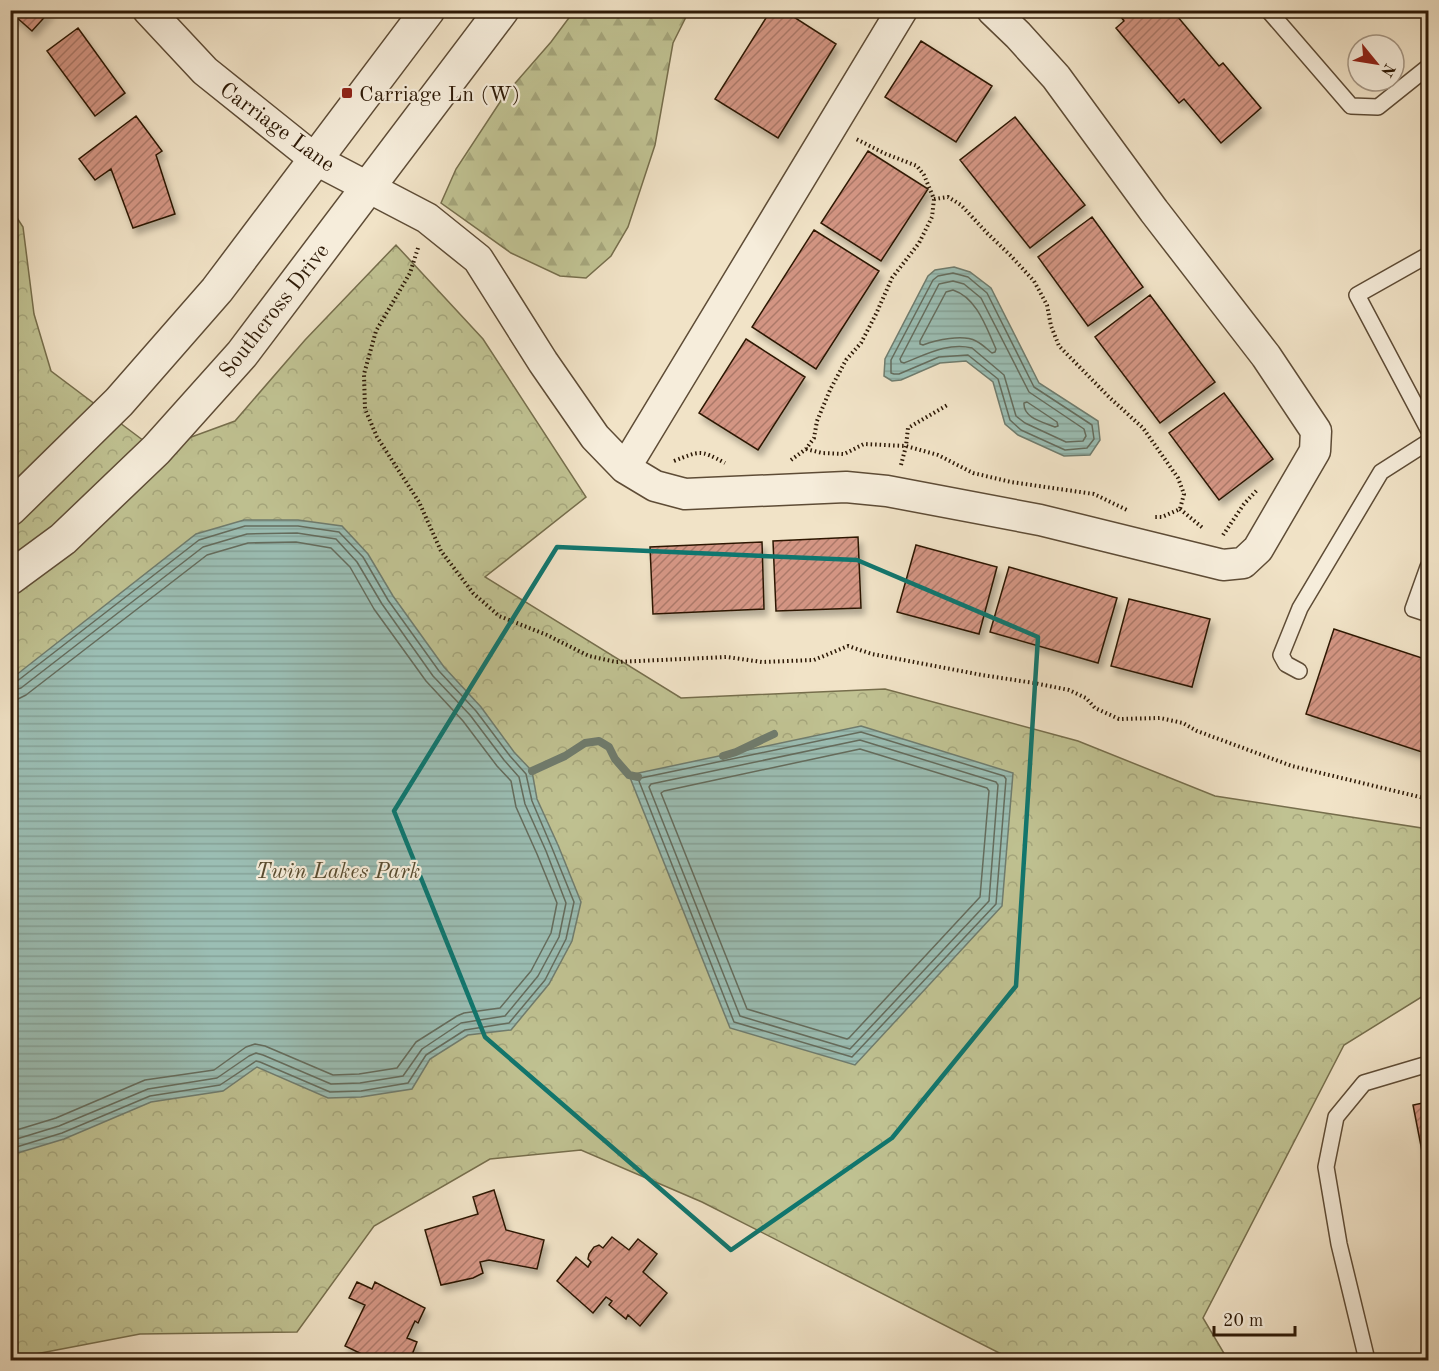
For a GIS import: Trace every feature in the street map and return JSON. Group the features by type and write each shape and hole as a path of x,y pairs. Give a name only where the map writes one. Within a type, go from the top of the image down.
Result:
{"street":[{"name":"Carriage Lane","path":"148,10 205,71 316,160 427,218 478,259 543,362 595,437 625,468 655,486 685,494 846,487 894,492 1040,520 1223,565 1243,563 1258,549 1315,451 1317,431 1266,356 1154,211 1056,76 992,10"},
{"path":"10,508 119,402 217,291 429,10"},
{"name":"Southcross Drive","path":"10,578 63,539 156,450 242,354 502,10"},
{"path":"625,468 902,10"}],"lane":[{"path":"1268,10 1351,106 1378,106 1428,68"},
{"path":"1428,255 1357,295 1428,429"},
{"path":"1299,671 1286,664 1281,654 1300,608 1381,472 1428,442"},
{"path":"1428,567 1413,609 1428,614"},
{"path":"1367,1360 1339,1244 1326,1167 1336,1117 1364,1083 1428,1064"}],"path":[{"path":"790,461 806,449 814,438 817,421 846,360 861,343 892,279 919,243 932,217 934,199 924,175 917,166 861,142 832,125"},
{"path":"934,199 948,197 961,205 1034,281 1047,305 1051,326 1059,346 1143,429 1178,478 1184,494 1180,509"},
{"path":"427,218 410,273 376,332 364,374 365,409 377,437 418,502 441,551 473,592 499,616 589,656 616,662 727,657 762,662 814,660 848,646 872,654 1070,690 1086,698 1095,708 1119,719 1160,718 1183,723 1197,731 1292,766 1428,799"},
{"path":"894,492 906,446 908,428 949,404"},
{"path":"806,449 822,453 844,454 864,444 896,444 938,455 973,472 1011,482 1094,494 1132,512"},
{"path":"650,483 671,463 698,452 710,454 730,466"},
{"path":"1152,517 1162,517 1180,509"},
{"path":"1180,509 1205,530"}],"highlighted area":[{"path":"557,547 857,560 1038,637 1016,986 892,1138 731,1250 485,1037 394,811"}],"green space":[{"path":"574,11 689,11 673,43 655,145 628,227 611,256 586,278 560,276 511,253 441,203 456,169 504,96 551,42"},
{"name":"Twin Lakes Park","path":"10,207 23,227 34,314 51,371 156,450 235,421 305,340 396,245 483,339 586,497 485,577 681,698 885,689 1078,741 1215,796 1428,829 1428,993 1344,1045 1203,1318 1228,1360 1013,1360 702,1202 581,1150 490,1159 374,1226 297,1332 140,1334 11,1360"}],"water":[{"path":"954,267 970,272 991,288 1039,383 1098,421 1100,440 1090,455 1064,456 1018,435 1005,424 993,382 966,361 940,363 901,380 892,381 884,376 885,359 928,276 935,270"},
{"path":"244,520 298,520 342,526 368,554 393,596 444,667 481,707 514,752 532,771 537,799 581,902 572,941 549,984 511,1030 468,1035 430,1059 412,1089 361,1097 328,1098 257,1067 223,1091 151,1102 64,1139 11,1155 11,679 196,534"},
{"path":"861,726 1013,773 1002,906 855,1065 730,1028 629,775"}],"building":[{"path":"10,10 51,10 32,31 15,16 10,21"},
{"path":"771,10 783,10 836,44 778,138 715,99"},
{"path":"1116,10 1172,10 1219,66 1223,63 1261,108 1221,143 1184,99 1179,103 1116,28 1124,21"},
{"path":"78,28 125,93 95,116 47,51"},
{"path":"921,41 992,86 956,142 885,97"},
{"path":"136,116 162,151 156,155 175,214 133,228 111,169 95,180 79,159"},
{"path":"1015,117 1085,205 1030,248 960,160"},
{"path":"868,151 928,189 881,261 821,223"},
{"path":"1092,217 1143,287 1088,326 1038,257"},
{"path":"814,230 879,271 816,369 752,327"},
{"path":"1150,295 1215,382 1160,423 1095,337"},
{"path":"746,339 805,377 758,450 699,413"},
{"path":"1224,393 1273,459 1219,500 1169,433"},
{"path":"858,537 861,608 776,611 773,541"},
{"path":"762,542 764,609 653,614 650,547"},
{"path":"916,545 997,567 979,634 897,612"},
{"path":"1009,567 1117,598 1098,663 990,632"},
{"path":"1129,599 1210,619 1192,687 1111,666"},
{"path":"1334,629 1428,660 1428,754 1306,714"},
{"path":"1428,1102 1428,1182 1413,1105"},
{"path":"494,1190 506,1230 544,1240 537,1269 489,1260 480,1262 483,1273 473,1278 441,1285 425,1230 478,1214 473,1197"},
{"path":"612,1237 629,1250 638,1239 657,1254 643,1272 667,1293 640,1326 628,1315 626,1319 609,1305 612,1301 606,1297 593,1313 557,1281 576,1257 588,1267 591,1262 588,1259 589,1254 594,1247 599,1245 603,1248"},
{"path":"357,1282 372,1289 375,1282 425,1308 418,1323 415,1321 407,1338 417,1342 410,1360 374,1360 345,1346 365,1305 349,1298"}],"waterway":[{"path":"723,756 774,734"},
{"path":"532,771 565,756 585,743 599,741 609,747 615,759 629,775 638,777"}],"place":[{"name":"Carriage Ln (W)","path":"347,93"}]}
